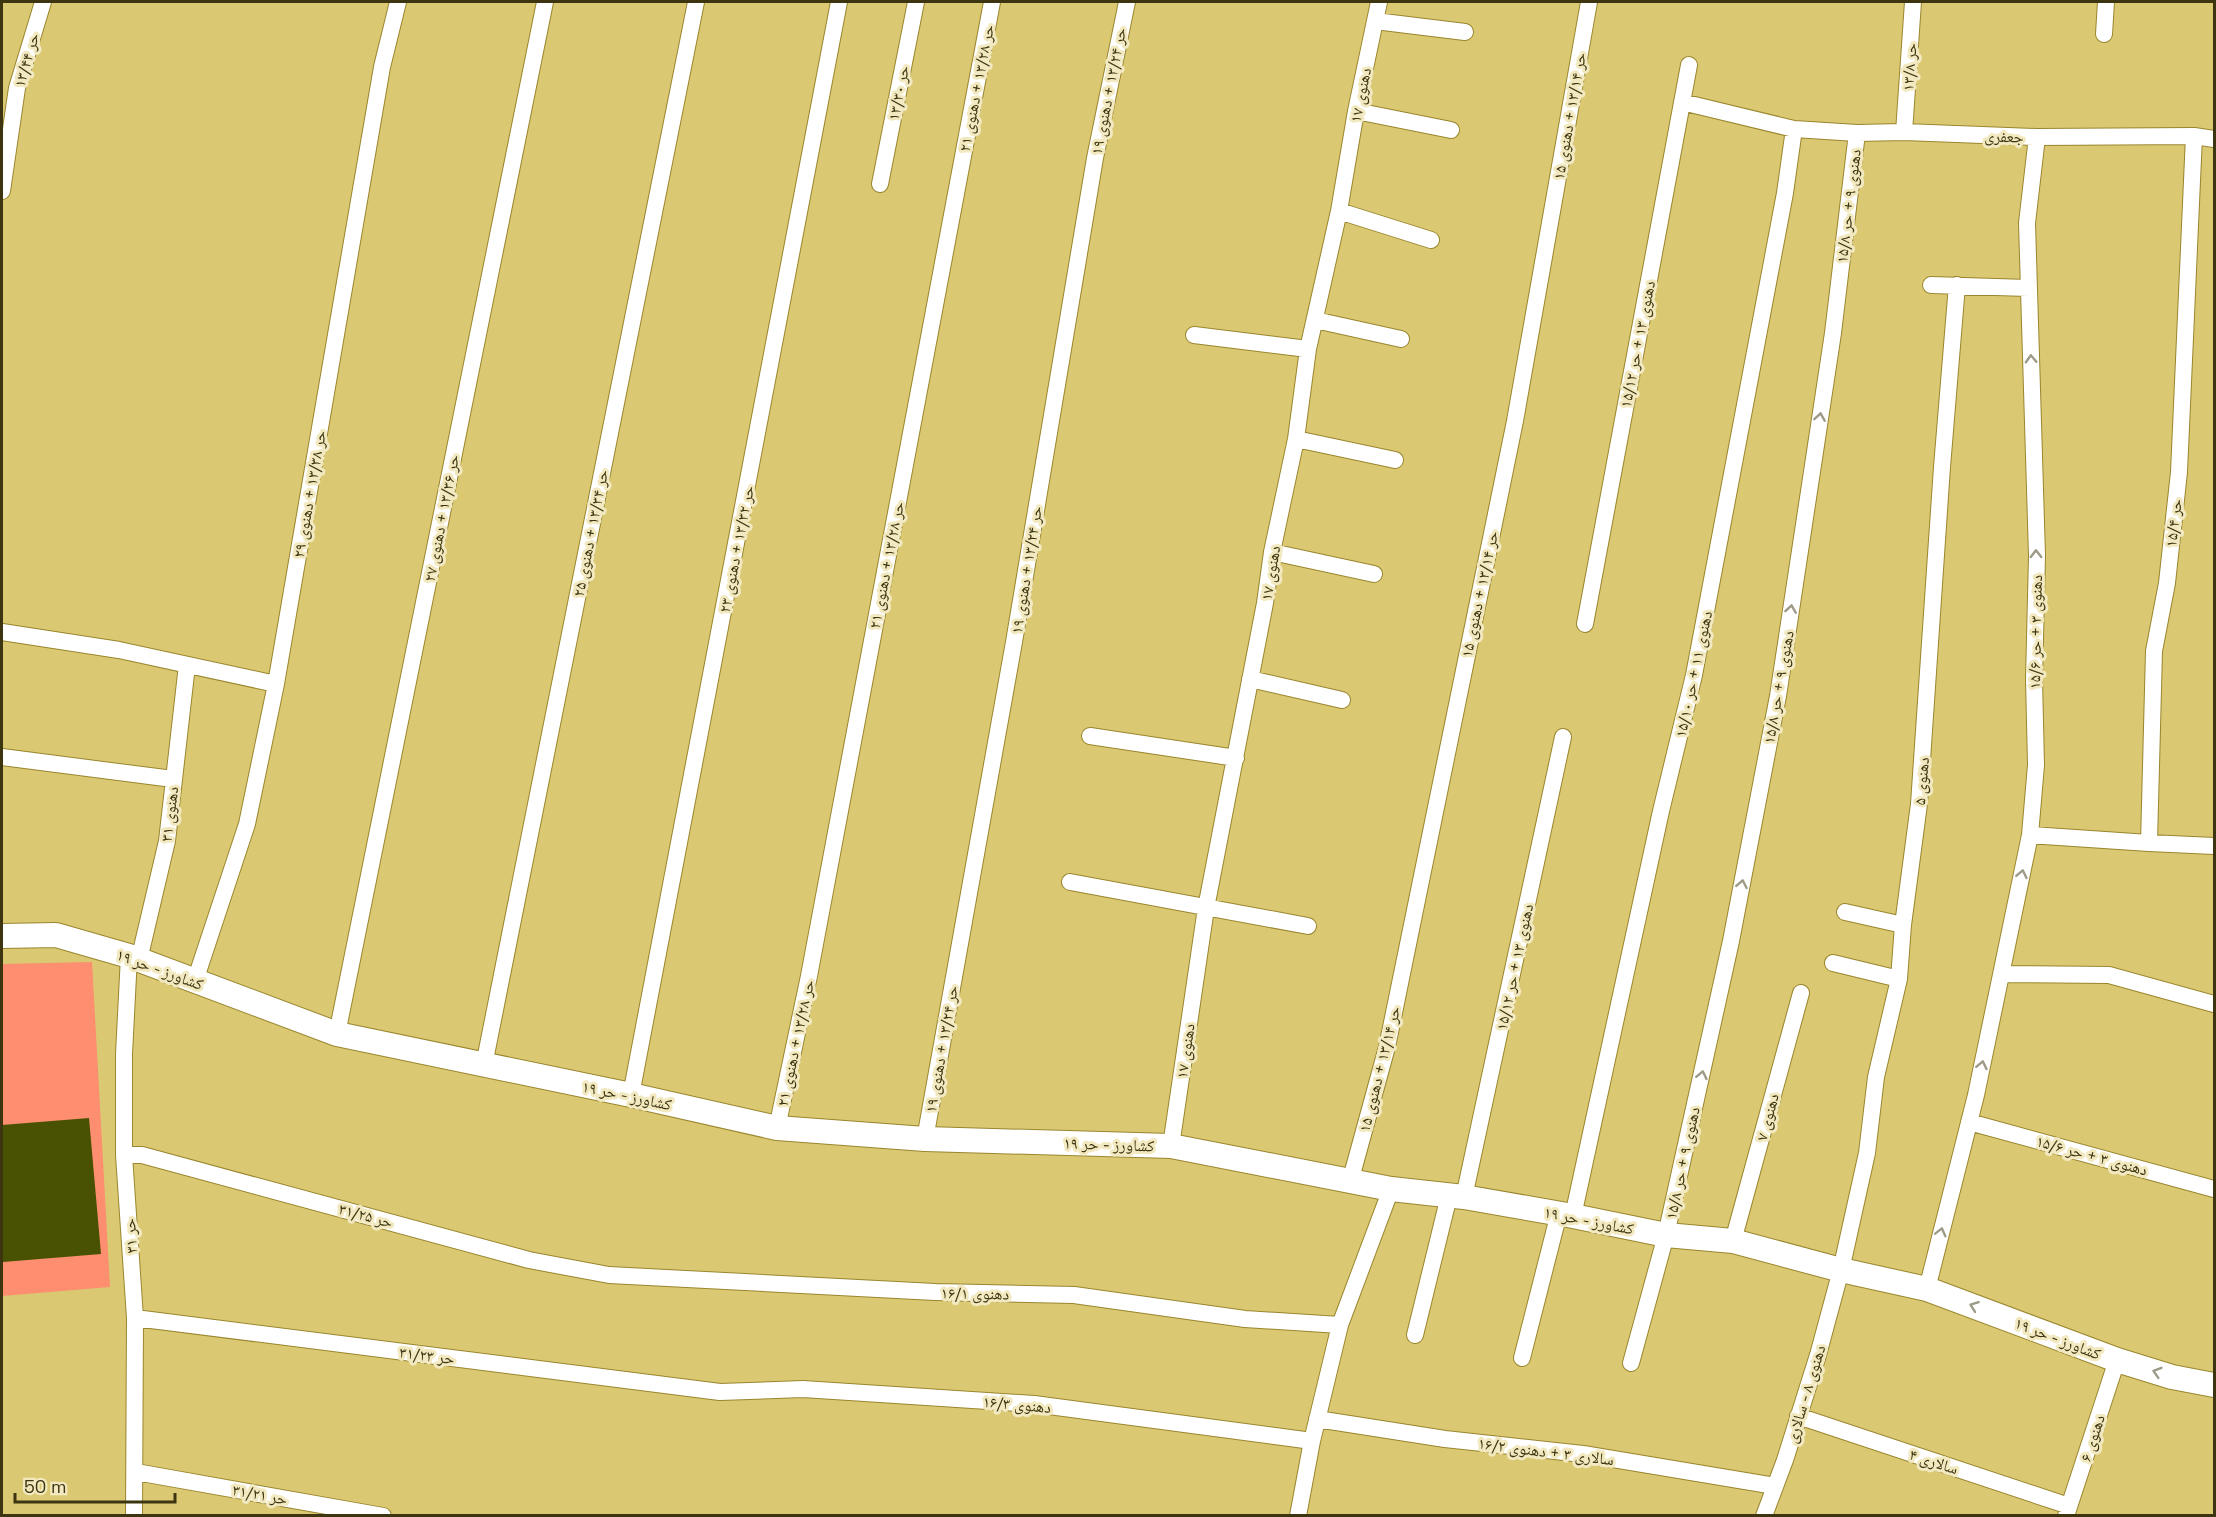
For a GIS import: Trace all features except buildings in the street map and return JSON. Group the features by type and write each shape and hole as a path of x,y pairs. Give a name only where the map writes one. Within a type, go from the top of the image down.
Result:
{"street":[{"name":"حر ۱۳/۴۴","path":"2,190 17,88 43,2"},
{"name":"حر ۱۳/۳۸ + دهنوی ۲۹","path":"195,981 248,825 276,684 382,67 398,2"},
{"name":"حر ۱۳/۳۶ + دهنوی ۲۷","path":"336,1034 545,2"},
{"name":"حر ۱۳/۳۴ + دهنوی ۲۵","path":"484,1065 696,2"},
{"name":"حر ۱۳/۳۲ + دهنوی ۲۳","path":"631,1095 839,2"},
{"name":"حر ۱۳/۳۰","path":"879,184 916,2"},
{"name":"حر ۱۳/۲۸ + دهنوی ۲۱","path":"777,1128 811,964 992,2"},
{"name":"حر ۱۳/۲۴ + دهنوی ۱۹","path":"925,1139 1012,653 1095,158 1127,2"},
{"name":"دهنوی ۱۷","path":"1171,1146 1206,908 1236,758 1272,552 1296,439 1308,349 1339,211 1356,111 1379,2"},
{"name":"حر ۱۳/۱۴ + دهنوی ۱۵","path":"1350,1182 1387,1047 1515,421 1590,2"},
{"name":"حر ۱۳/۸","path":"1904,132 1913,2"},
{"path":"2103,34 2106,2"},
{"path":"1375,21 1465,32"},
{"name":"دهنوی ۱۳ + حر ۱۵/۱۲","path":"1585,624 1689,65"},
{"name":"جعفری","path":"1682,102 1794,129 1857,133 1904,132 2037,137 2194,136 2214,139"},
{"path":"1356,111 1451,130"},
{"name":"دهنوی ۱۱ + حر ۱۵/۱۰","path":"1522,1358 1566,1215 1694,675 1780,216 1794,129"},
{"name":"دهنوی ۹ + حر ۱۵/۸","path":"1631,1363 1666,1234 1731,941 1778,696 1833,333 1857,133"},
{"name":"حر ۱۵/۴","path":"2149,843 2154,651 2167,583 2179,472 2194,136"},
{"name":"دهنوی ۳ + حر ۱۵/۶","path":"1927,1289 1969,1122 2030,835 2036,765 2034,679 2037,556 2027,223 2037,137"},
{"path":"1339,211 1431,240"},
{"path":"1931,285 2028,288"},
{"name":"دهنوی ۵","path":"1841,1270 1867,1153 1876,1077 1899,979 1903,925 1919,804 1957,285"},
{"path":"1315,320 1401,339"},
{"path":"1194,335 1308,349"},
{"path":"1296,439 1395,460"},
{"path":"1272,552 1374,574"},
{"path":"2,632 119,650 276,684"},
{"name":"دهنوی ۳۱","path":"134,958 167,841 187,665"},
{"path":"1250,679 1341,700"},
{"path":"1090,736 1236,758"},
{"name":"دهنوی ۱۳ + حر ۱۵/۱۲","path":"1415,1335 1457,1197 1563,737"},
{"path":"2,758 173,779"},
{"path":"2030,835 2214,846"},
{"path":"1070,882 1308,926"},
{"path":"1845,912 1903,925"},
{"name":"کشاورز - حر ۱۹","path":"2,936 57,935 134,958 336,1034 631,1095 777,1128 925,1139 1171,1146 1391,1189 1457,1197 1666,1234 1733,1241 1841,1270 1927,1289 2117,1360 2172,1377 2214,1384"},
{"name":"حر ۳۱","path":"134,958 124,1054 124,1155 135,1318 134,1515"},
{"path":"1833,963 1899,979"},
{"path":"2001,974 2109,975 2214,1004"},
{"name":"دهنوی ۷","path":"1733,1241 1801,993"},
{"name":"دهنوی ۳ + حر ۱۵/۶","path":"1969,1122 2214,1189"},
{"name":"حر ۳۱/۲۵","path":"124,1155 142,1155 529,1260 609,1275"},
{"path":"1298,1515 1312,1441 1340,1325 1391,1189"},
{"name":"دهنوی ۸ - سالاری","path":"1764,1515 1818,1355 1841,1270"},
{"name":"دهنوی ۱۶/۱","path":"609,1275 935,1292 1074,1295 1245,1319 1340,1325"},
{"name":"حر ۳۱/۲۳","path":"135,1318 720,1392"},
{"name":"دهنوی ۶","path":"2067,1511 2117,1360"},
{"name":"دهنوی ۱۶/۳","path":"720,1392 803,1389 1034,1404 1312,1441"},
{"name":"سالاری ۴","path":"1798,1416 2067,1511"},
{"name":"سالاری ۳ + دهنوی ۱۶/۲","path":"1317,1419 1445,1439 1582,1454 1774,1486"},
{"name":"حر ۳۱/۲۱","path":"136,1472 383,1515"}],"shaded area":[{"path":"92,962 110,1287 2,1296 2,964"}]}
